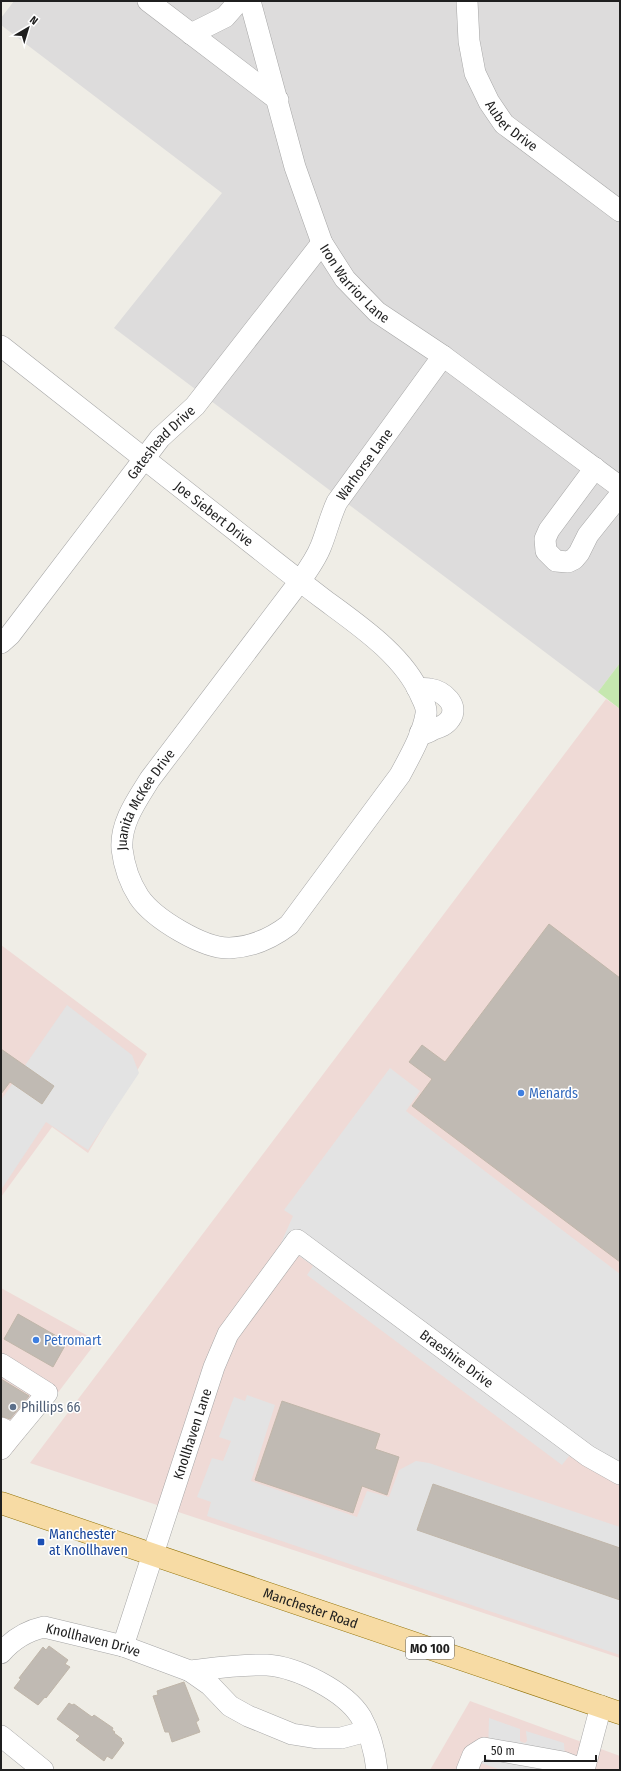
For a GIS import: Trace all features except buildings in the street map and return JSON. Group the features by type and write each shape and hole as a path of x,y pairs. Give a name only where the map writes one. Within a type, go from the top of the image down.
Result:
{"main road":[{"name":"Manchester Road","path":"1,1503 610,1709"}],"street":[{"path":"148,1 278,100"},
{"path":"191,34 225,18 239,1"},
{"name":"Iron Warrior Lane","path":"250,1 295,167 322,243 345,279 377,312 443,356 620,487"},
{"name":"Auber Drive","path":"467,1 469,41 475,73 489,102 504,124 620,211"},
{"name":"Gateshead Drive","path":"1,643 10,636 160,438 195,406 322,243"},
{"name":"Joe Siebert Drive","path":"1,346 144,460 344,614 387,650 412,677 418,688 426,713"},
{"name":"Warhorse Lane","path":"300,581 314,561 321,546 329,518 341,497 443,356"},
{"path":"595,468 549,530 545,539 546,552 556,561 568,562 574,559 579,553 588,535 620,495"},
{"name":"Juanita McKee Drive","path":"300,581 155,773 133,805 125,826 122,848 128,876 139,898 152,912 198,941 230,948 259,943 275,936 289,925 400,775 415,748 426,713"},
{"path":"418,688 431,689 442,693 449,699 453,708 450,719 443,726 426,734 420,733"},
{"name":"Braeshire Drive","path":"297,1240 588,1456 620,1474"},
{"name":"Knollhaven Lane","path":"123,1646 214,1367 228,1334 297,1240"},
{"path":"1,1364 47,1393 5,1437"},
{"name":"Knollhaven Drive","path":"1,1653 9,1643 21,1635 44,1627 123,1646 190,1671 210,1684 230,1706 248,1716 292,1734 317,1738 341,1738 367,1731"},
{"name":"Knollhaven Drive","path":"190,1671 247,1665 267,1665 285,1668 322,1684 351,1705 361,1717 376,1758 377,1770"},
{"path":"467,1770 473,1755 484,1748 563,1762 584,1770 610,1709"},
{"path":"1,1736 43,1770"}],"shaded area":[{"path":"14,1 620,1 620,663 598,692 114,328 222,193 1,25 1,18"},
{"path":"606,699 620,709 620,1658 30,1463"},
{"path":"1,945 147,1054 88,1153 52,1127 1,1197"},
{"path":"67,1005 132,1055 139,1073 88,1150 46,1122 1,1190 1,1100"},
{"path":"390,1068 420,1091 406,1111 620,1274 620,1485 569,1456 562,1465 307,1275 313,1266 281,1243 293,1216 284,1210"},
{"path":"1,1288 97,1341 13,1452 1,1447"},
{"path":"247,1395 275,1405 251,1481 357,1517 367,1491 389,1497 399,1470 416,1461 429,1463 620,1527 620,1655 207,1516 211,1502 197,1497 212,1458 223,1461 231,1441 219,1437 234,1397 245,1401"},
{"path":"470,1701 620,1756 620,1770 430,1770"},
{"path":"489,1718 520,1729 520,1741 525,1743 527,1741 526,1731 564,1743 565,1757 562,1770 501,1770 481,1763 488,1753"}],"green space":[{"path":"620,663 620,709 598,692"}],"place":[{"name":"Menards","path":"521,1093"},
{"name":"Petromart","path":"36,1340"},
{"name":"Phillips 66","path":"13,1407"},
{"name":"Manchester at Knollhaven","path":"41,1542"}]}
